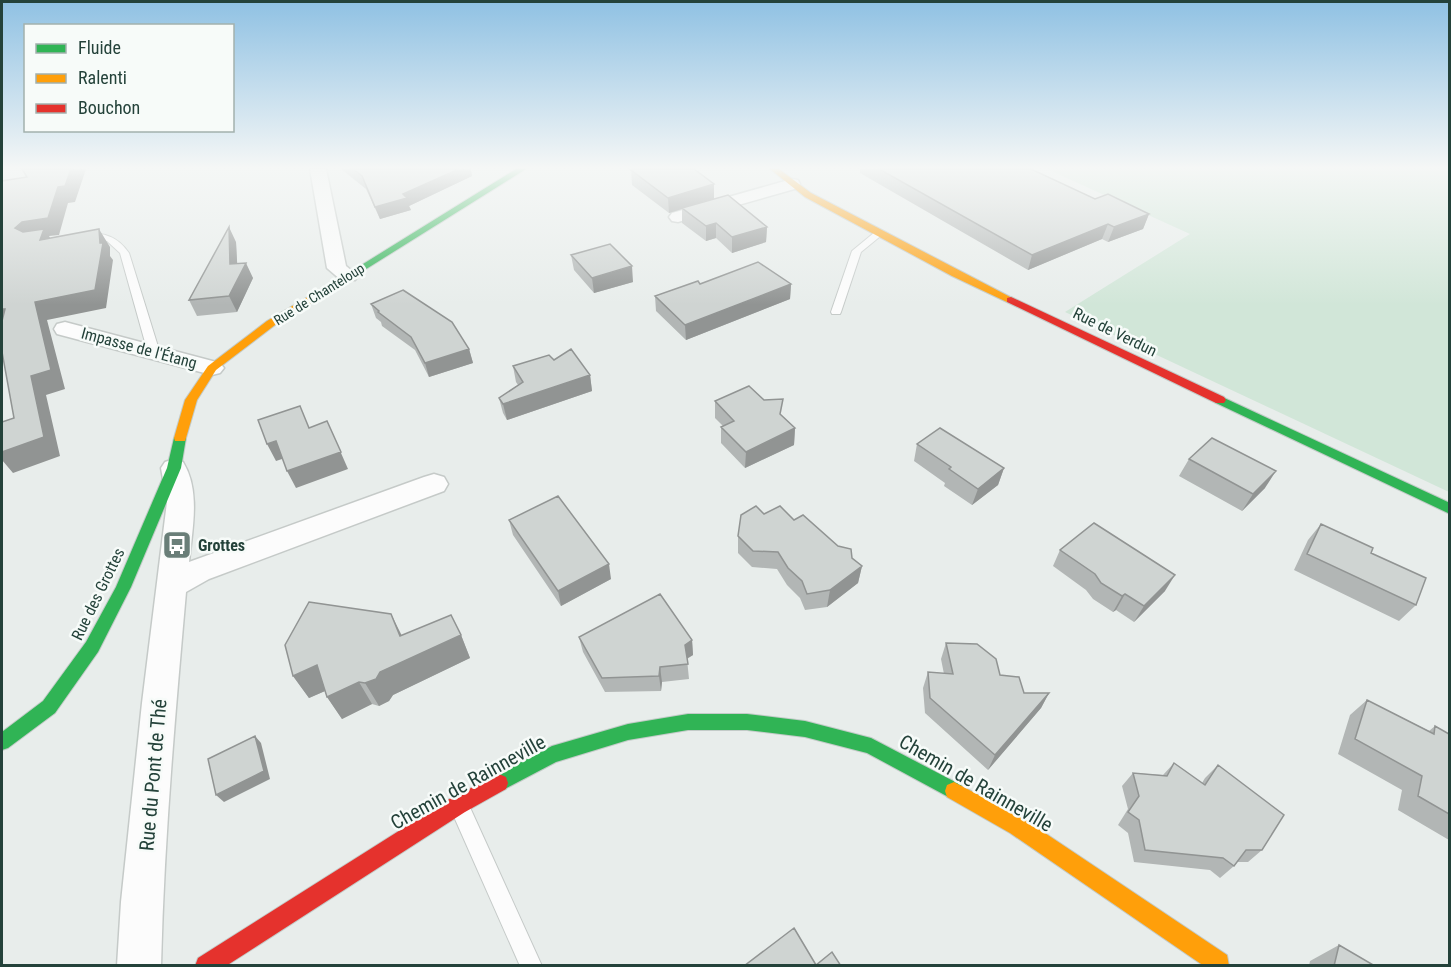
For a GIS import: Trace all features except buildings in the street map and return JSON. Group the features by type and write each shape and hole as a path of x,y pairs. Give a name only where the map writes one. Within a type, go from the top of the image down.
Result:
{"street":[{"path":"327,214 337,268 348,276"},
{"name":"Rue de Chanteloup","path":"174,468 178,443 191,400 212,368 271,323 449,214"},
{"path":"678,217 685,214"},
{"name":"Rue de Verdun","path":"842,214 956,274 1449,509"},
{"name":"Impasse de l'Étang","path":"65,329 212,368"},
{"name":"Rue du Pont de Thé","path":"140,966 142,903 164,643 173,585 181,502 174,468"},
{"name":"Rue des Grottes","path":"2,742 49,706 92,646 123,586 174,468"},
{"path":"173,585 198,571 434,484"},
{"name":"Chemin de Rainneville","path":"206,966 458,806 552,755 628,732 688,722 747,722 805,729 871,746 1017,825 1219,963"}],"lane":[{"path":"79,237 101,234 116,242 128,256 154,352"},
{"path":"836,312 857,251 878,234"},
{"path":"458,806 531,966"}],"green space":[{"path":"1146,214 1449,214 1449,492 1065,312 1190,234"}],"traffic: fast":[{"path":"360,269 449,214"},
{"path":"1220,400 1450,509"},
{"path":"2,742 49,707 92,647 123,587 174,468 180,438"},
{"path":"499,783 552,755 628,732 688,722 747,722 805,729 871,746 954,791"}],"traffic: slow":[{"path":"844,214 956,274 1011,300"},
{"path":"180,438 191,400 212,368 271,323 360,269"},
{"path":"954,791 1017,826 1219,963"}],"traffic: jam":[{"path":"1011,300 1220,400"},
{"path":"206,966 458,805 499,783"}],"place":[{"name":"Grottes","path":"177,545"}]}
